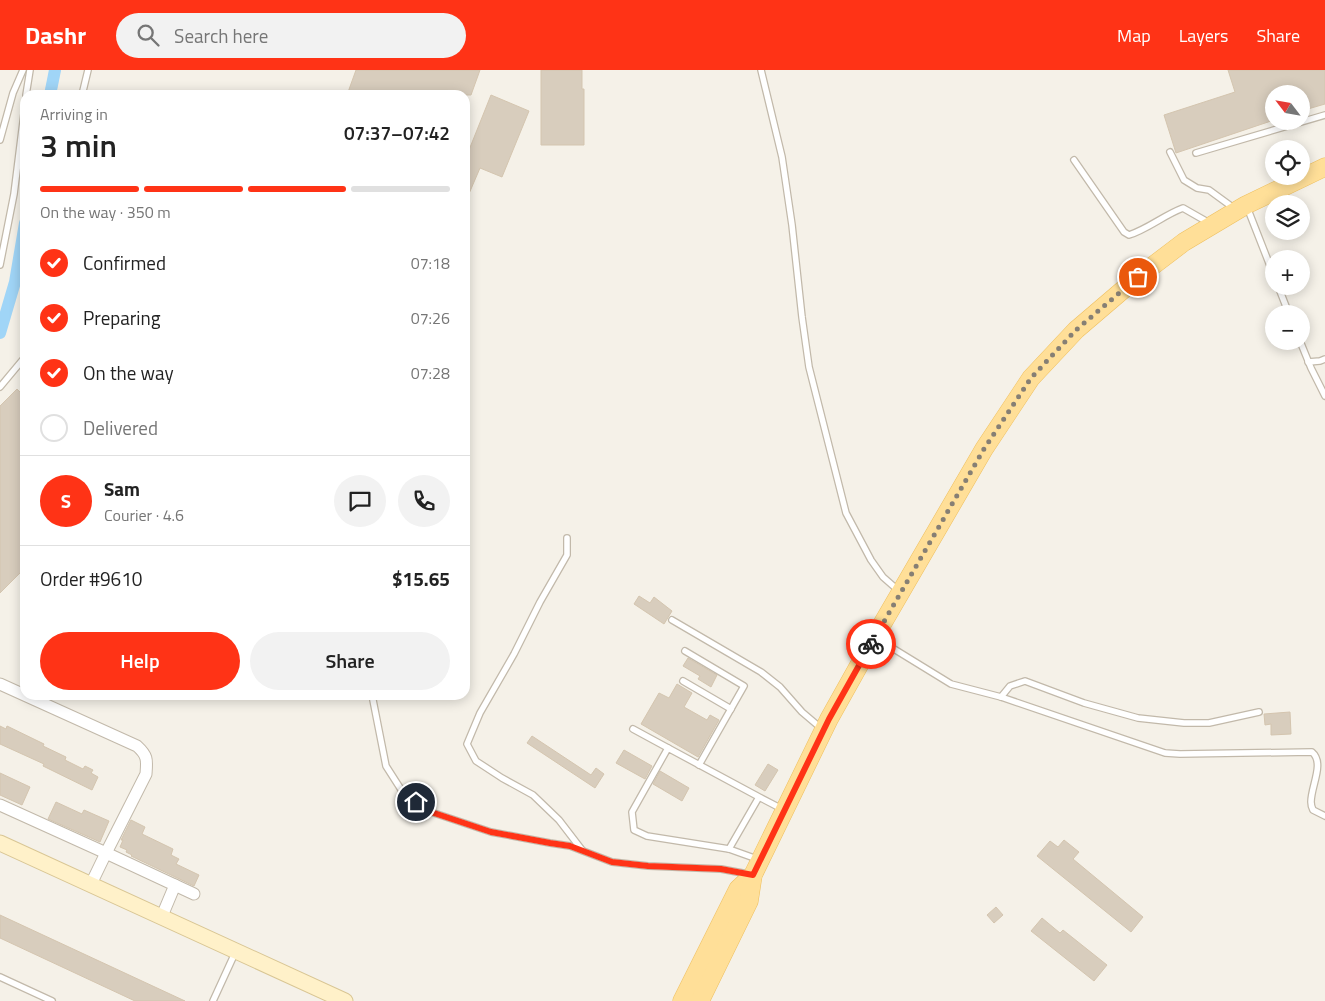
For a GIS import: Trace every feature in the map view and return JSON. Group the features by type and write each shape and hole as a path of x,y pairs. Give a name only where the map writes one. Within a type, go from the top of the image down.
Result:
{"main road":[{"path":"700,1001 749,900 756,868 824,730 872,642 984,449 1031,378 1076,330 1138,277 1184,242 1241,208 1325,167"},
{"path":"0,843 345,1001"},
{"path":"682,1001 738,889 756,868"}],"street":[{"path":"0,684 20,693"},
{"path":"35,700 137,746 145,753 147,762 146,774 91,884"},
{"path":"0,804 194,894"},
{"path":"162,916 176,886"}],"lane":[{"path":"0,140 13,93 23,70"},
{"path":"27,90 30,70"},
{"path":"83,90 88,70"},
{"path":"761,70 782,157 809,368 846,513 871,560 883,577 901,592"},
{"path":"1196,153 1325,115"},
{"path":"0,265 14,194 20,146"},
{"path":"1170,152 1184,180 1196,188 1210,190 1241,208 1265,257"},
{"path":"1074,160 1124,232 1129,234 1140,232 1171,212 1182,208 1213,225"},
{"path":"1303,350 1325,396"},
{"path":"1308,362 1325,359"},
{"path":"0,387 20,364"},
{"path":"568,538 567,555 480,713 467,744 476,761 533,795 559,820 582,850"},
{"path":"672,620 761,672 780,687 802,712 824,730"},
{"path":"872,642 894,649 951,684 1001,697 1165,753 1312,752 1318,755 1323,771 1310,803 1313,810 1325,816"},
{"path":"685,651 744,686 699,765"},
{"path":"1001,697 1010,686 1025,681 1084,703 1138,718 1184,723 1209,723 1259,712"},
{"path":"683,682 731,709"},
{"path":"373,700 386,766 402,791 431,812 491,832 570,846 612,862 648,866 721,869 756,868"},
{"path":"633,729 784,810"},
{"path":"668,748 632,812 634,830 647,836 729,849 756,868"},
{"path":"729,849 759,797"},
{"path":"213,1001 236,950"},
{"path":"0,976 52,1001"}],"building":[{"path":"356,70 480,70 471,95 470,90 349,90"},
{"path":"541,70 582,70 584,145 541,145"},
{"path":"1228,70 1325,70 1325,104 1310,108 1310,85 1265,85 1265,123 1176,153 1164,115 1235,92"},
{"path":"491,95 529,111 502,177 480,168 470,191 470,148"},
{"path":"17,389 20,392 20,573 0,593 0,406"},
{"path":"639,596 650,603 654,597 672,611 664,624 634,604"},
{"path":"688,658 717,675 711,687 698,679 700,676 683,666"},
{"path":"677,684 692,693 684,707 707,720 710,715 719,720 698,757 641,724 659,693 669,698"},
{"path":"1290,712 1291,734 1271,735 1271,724 1265,725 1264,714"},
{"path":"0,726 6,729 7,726 44,744 43,746 66,757 65,760 83,769 85,766 93,770 91,773 98,777 92,790 43,766 44,764 0,744"},
{"path":"532,736 591,775 596,768 604,774 595,788 527,743"},
{"path":"624,750 652,766 645,779 616,763"},
{"path":"768,764 778,770 765,791 755,785"},
{"path":"660,771 689,788 682,801 653,784"},
{"path":"0,773 30,787 22,805 0,795"},
{"path":"56,802 82,814 84,810 109,821 100,842 48,819"},
{"path":"131,820 145,827 142,834 173,849 171,855 179,859 176,864 199,875 194,886 131,856 126,852 127,850 120,847 123,840 121,840"},
{"path":"1064,840 1079,852 1073,859 1143,917 1131,932 1037,856 1050,841 1058,847"},
{"path":"996,907 1003,915 994,923 987,915"},
{"path":"0,915 185,1001 135,1001 0,938"},
{"path":"1042,918 1060,933 1063,930 1107,965 1094,981 1031,931"}],"waterway":[{"path":"51,90 55,70"},
{"path":"0,333 15,282 20,252"}],"way so far":[{"path":"871,644 984,449 1031,378 1076,330 1138,277"}],"route":[{"path":"416,802 431,812 491,832 570,846 612,862 648,866 721,869 753,875 829,719 871,644"}]}
